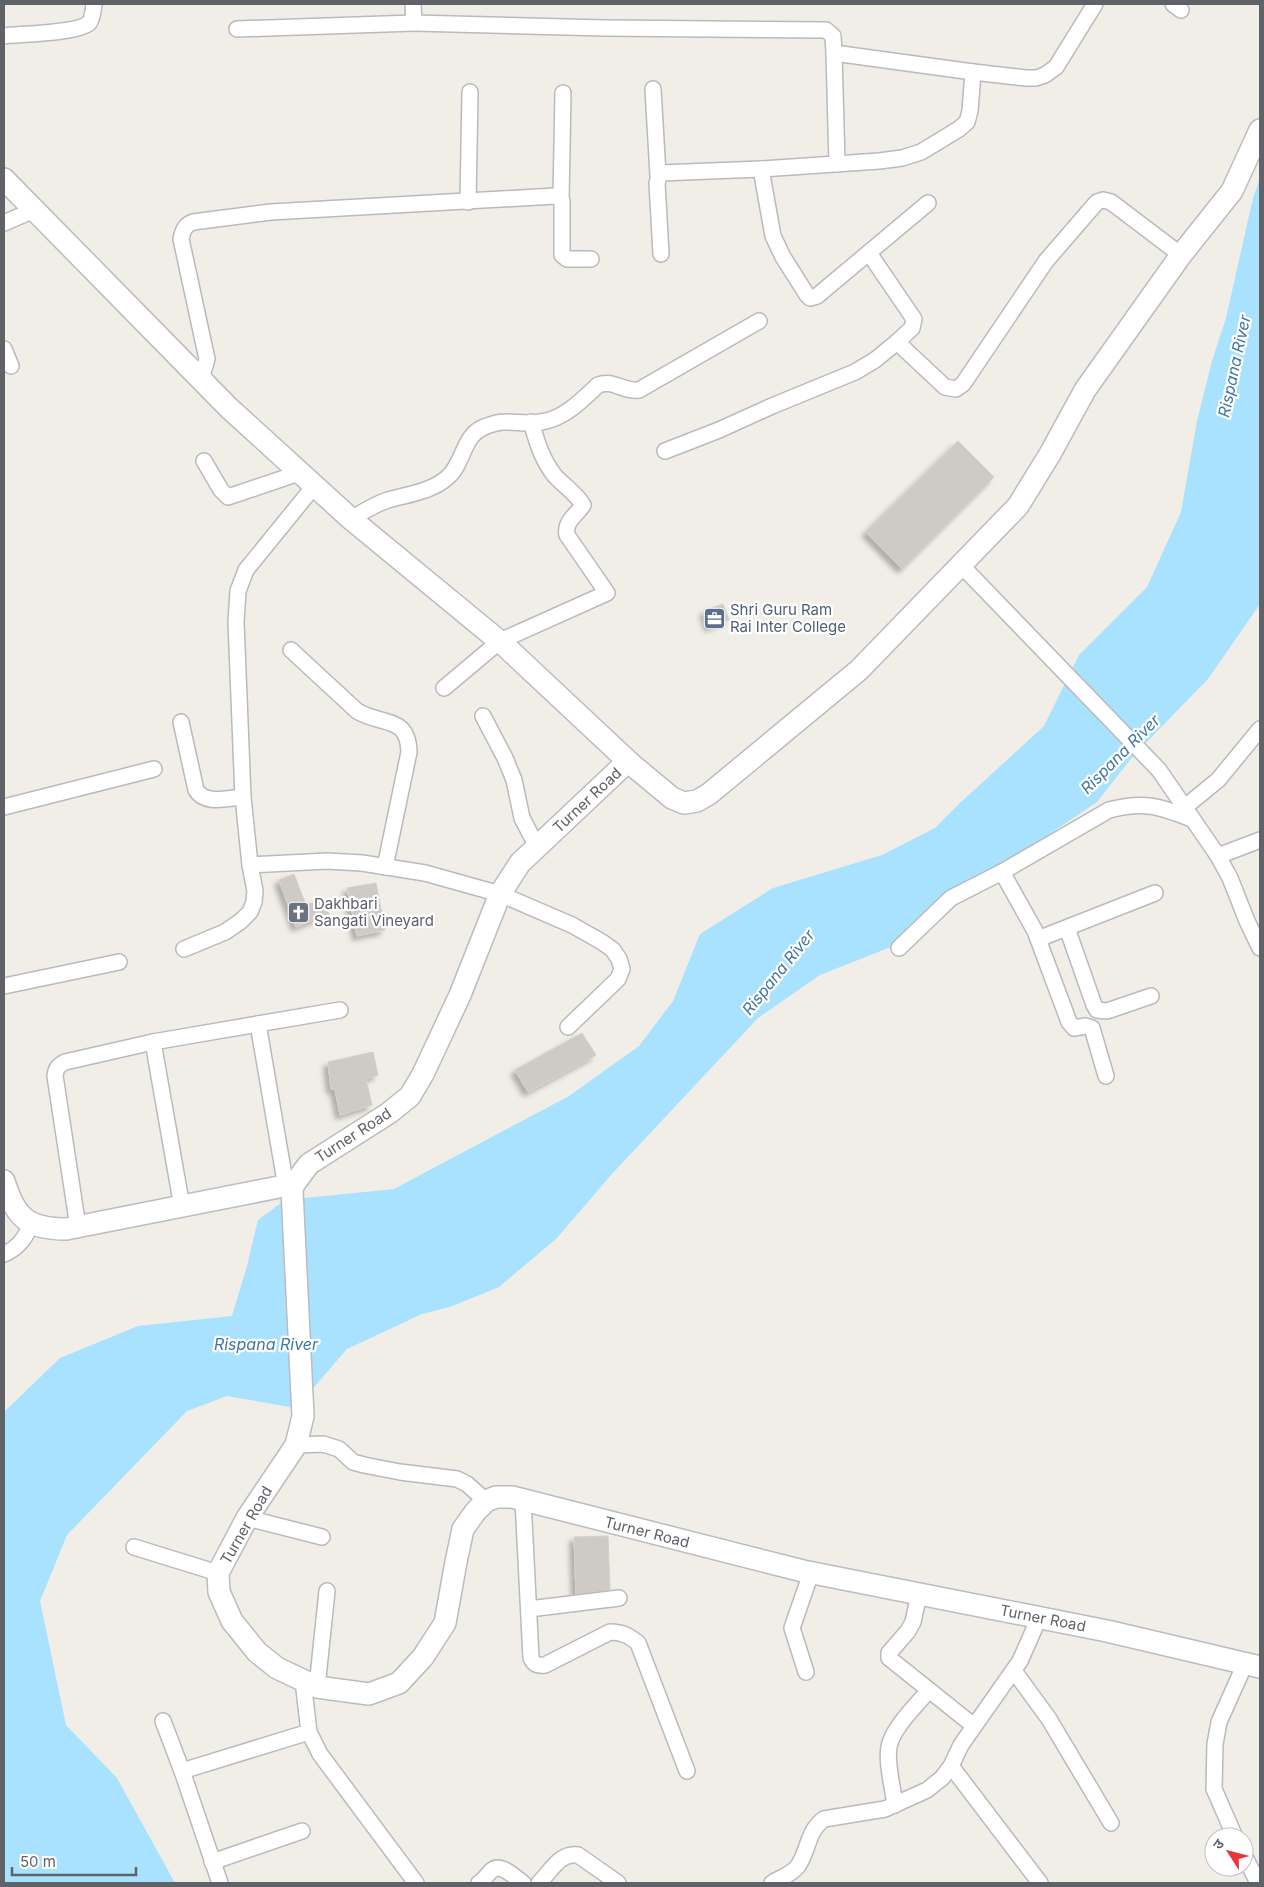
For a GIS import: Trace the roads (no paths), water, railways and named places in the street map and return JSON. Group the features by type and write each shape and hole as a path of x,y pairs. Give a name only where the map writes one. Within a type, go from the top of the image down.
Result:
{"main road":[{"path":"4,179 229,408 351,520 500,641 631,764 672,798 684,803 696,801 709,794 859,670 1018,506 1050,454 1085,390 1181,255 1232,190 1260,130"},
{"name":"Turner Road","path":"631,764 626,763 520,863 500,894 460,995 423,1074 410,1096 389,1113 309,1164 291,1187 303,1416 296,1445 247,1518 218,1573 219,1592 232,1621 257,1652 277,1668 310,1684 369,1694 400,1683 417,1664 445,1623 463,1529 486,1501 496,1497 512,1497 811,1573 1107,1631 1253,1666"},
{"path":"4,1181 14,1209 30,1223 49,1230 78,1227 291,1187"}],"street":[{"path":"4,36 75,29 89,22 92,17 94,4"},
{"path":"413,4 414,23"},
{"path":"834,53 973,72 1036,78 1045,75 1056,67 1095,4"},
{"path":"237,29 414,23 605,28 826,30 833,36 837,164"},
{"path":"658,175 665,171 761,169 837,164 902,158 921,152 967,122 970,111 973,72"},
{"path":"653,89 660,254"},
{"path":"468,202 470,92"},
{"path":"563,93 562,255 567,259 591,259"},
{"path":"761,169 773,236 783,257 810,298 817,296 928,203"},
{"path":"201,379 207,359 181,239 183,230 188,224 270,212 555,196 561,199"},
{"path":"897,342 945,387 956,389 963,384 1046,261 1096,202 1103,200 1112,202 1181,255"},
{"path":"4,223 34,210"},
{"path":"665,451 855,372 875,360 912,328 913,314 869,252"},
{"path":"351,520 386,500 424,491 448,477 458,466 470,439 479,430 496,422 539,423 555,419 598,385 604,383 611,383 629,391 639,390 759,321"},
{"path":"4,348 11,366"},
{"path":"444,688 500,641 607,593 567,535 566,530 570,518 582,505 556,477 546,463 539,450 531,422"},
{"path":"204,461 221,490 228,497 307,479"},
{"path":"184,949 225,932 250,912 254,902 255,891 250,865 243,797 236,622 238,591 246,570 307,479"},
{"path":"961,564 1141,749 1159,770 1218,856 1230,878 1260,948"},
{"path":"291,650 356,711 368,718 389,722 400,727 405,732 409,741 409,752 385,867"},
{"path":"482,716 505,758 514,780 522,818 537,847"},
{"path":"181,722 196,790 199,794 208,799 243,797"},
{"path":"1189,813 1260,729"},
{"path":"4,807 154,769"},
{"path":"899,948 952,898 1002,872 1109,810 1141,805 1189,813"},
{"path":"1218,856 1260,840"},
{"path":"250,865 326,861 385,867 439,876 500,894 572,925 613,950 622,969 618,979 568,1027"},
{"path":"1002,872 1038,939 1068,1022 1074,1028 1086,1026 1092,1028 1106,1076"},
{"path":"1038,939 1156,893"},
{"path":"1067,928 1097,1010 1106,1011 1152,996"},
{"path":"4,986 119,962"},
{"path":"78,1227 55,1076 56,1069 66,1062 154,1042 340,1010"},
{"path":"258,1024 291,1187"},
{"path":"154,1042 182,1207"},
{"path":"4,1254 24,1239 29,1231 30,1223"},
{"path":"296,1445 323,1444 338,1449 353,1462 364,1465 400,1472 457,1479 467,1484 486,1501"},
{"path":"524,1500 531,1658 538,1666 545,1665 610,1632 620,1632 630,1636 638,1644 687,1771"},
{"path":"247,1518 322,1537"},
{"path":"134,1546 218,1573"},
{"path":"806,1672 792,1628 811,1573"},
{"path":"327,1591 310,1684 309,1732 320,1754 416,1883"},
{"path":"919,1594 913,1622 889,1654 889,1658 974,1726"},
{"path":"529,1609 619,1598"},
{"path":"772,1883 787,1876 797,1866 805,1853 811,1834 824,1819 885,1809 927,1790 942,1778 974,1726 1014,1671 1039,1618"},
{"path":"1231,1827 1214,1788 1215,1744 1219,1722 1253,1666"},
{"path":"1014,1671 1049,1719 1112,1823"},
{"path":"895,1805 888,1754 889,1745 894,1733 929,1690"},
{"path":"163,1721 220,1883"},
{"path":"182,1771 309,1732"},
{"path":"951,1766 1040,1883"},
{"path":"212,1862 302,1831"},
{"path":"539,1883 566,1855 571,1854 578,1855 618,1883"},
{"path":"479,1883 491,1871 498,1868 504,1869 523,1883"}],"water":[{"name":"Rispana River","path":"1260,178 1260,604 1208,679 1134,755 1097,802 999,868 959,884 901,943 820,975 758,1018 611,1175 557,1238 499,1287 450,1307 422,1314 347,1349 296,1408 227,1396 187,1411 67,1535 40,1601 66,1725 117,1778 175,1883 4,1883 4,1412 60,1358 138,1326 232,1316 258,1220 285,1200 394,1189 569,1096 639,1046 673,1001 700,934 773,888 882,855 935,828 1044,726 1079,655 1147,587 1181,512 1197,421 1212,361 1226,318 1253,198"}],"place":[{"name":"Shri Guru Ram Rai Inter College","path":"714,618"},
{"name":"Dakhbari Sangati Vineyard","path":"298,912"}]}
